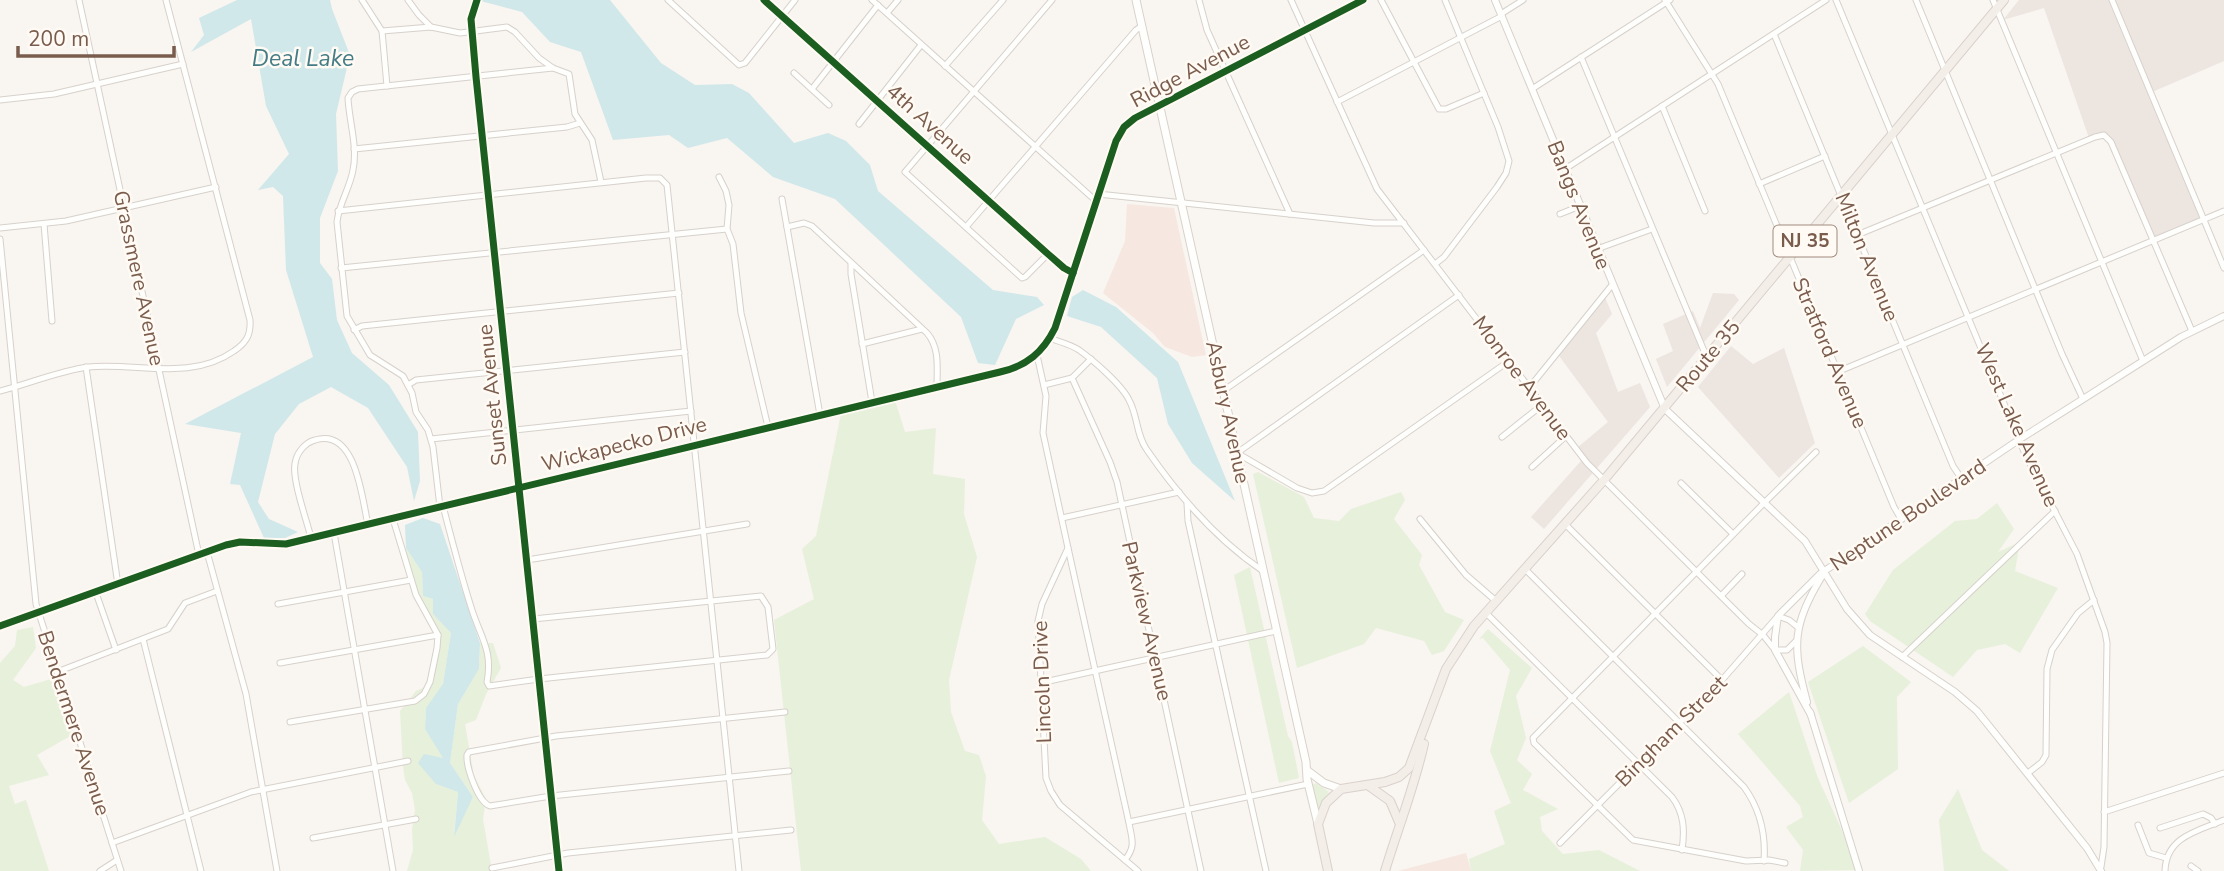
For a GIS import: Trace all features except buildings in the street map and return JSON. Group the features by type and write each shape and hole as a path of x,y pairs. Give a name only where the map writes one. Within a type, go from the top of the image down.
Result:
{"main road":[{"name":"Asbury Avenue","path":"1136,0 1318,824"},
{"name":"Route 35","path":"1428,720 1446,669 1464,639 1604,481 2004,0"},
{"name":"NJ 35","path":"1341,789 1369,786 1399,777 1409,768 1428,720"},
{"name":"NJ 35","path":"1385,871 1399,822 1408,805 1417,775 1428,720"},
{"path":"1308,771 1324,783 1341,789 1326,803 1318,824 1328,871"},
{"path":"1369,786 1387,797 1399,822"}],"street":[{"name":"Grassmere Avenue","path":"79,0 199,555"},
{"path":"0,391 86,368 184,369 209,364 237,349 250,335 250,320 166,0"},
{"path":"362,0 382,31 387,86"},
{"path":"408,0 431,27"},
{"path":"668,0 739,65 745,63 795,0"},
{"name":"4th Avenue","path":"765,0 1048,254 1073,273"},
{"path":"872,0 1035,147 1097,198 1124,197 1374,223 1404,223"},
{"path":"887,13 898,0"},
{"path":"945,66 1003,0"},
{"path":"1048,254 1022,278 905,172 1052,0"},
{"path":"1199,0 1204,24 1290,214"},
{"name":"Monroe Avenue","path":"1291,0 1373,182 1587,463 1763,635 1775,650 1811,715"},
{"name":"Ridge Avenue","path":"1063,301 1121,130 1135,118 1363,0"},
{"path":"1381,0 1441,110 1484,93"},
{"path":"1435,264 1444,257 1497,187 1508,166 1508,154 1445,0"},
{"name":"Bangs Avenue","path":"1495,0 1665,408"},
{"path":"1337,102 1461,38 1523,0"},
{"path":"1564,169 1826,0"},
{"name":"West Lake Avenue","path":"1836,0 2020,439 2077,554 2094,600 2107,643 2104,847 2101,869"},
{"path":"1916,0 2083,399"},
{"path":"1993,0 2143,360"},
{"path":"2112,0 2224,268"},
{"path":"1532,89 1667,1"},
{"name":"Stratford Avenue","path":"1667,1 1718,84 1894,508 1901,519"},
{"name":"Sunset Avenue","path":"476,2 471,16 476,77 559,871"},
{"path":"812,89 878,5"},
{"path":"966,227 1142,26"},
{"path":"382,31 431,27 452,33 500,27 513,30 539,58 553,68"},
{"name":"Milton Avenue","path":"1774,34 1953,466 1961,478"},
{"path":"859,124 921,45"},
{"path":"1581,57 1707,358"},
{"path":"0,100 44,96 183,64"},
{"path":"533,619 761,596 768,607 773,649 767,654 488,685 488,649 472,609 442,506 428,430 416,412 403,376 370,355 346,313 337,222 338,211 353,170 354,149 348,100 352,92 358,89 553,68 564,70 570,77 575,114 592,140 601,183"},
{"path":"794,73 829,105"},
{"path":"1662,106 1705,211"},
{"path":"354,149 580,124"},
{"path":"1857,235 2104,135 2111,142 2192,331"},
{"path":"1759,184 1825,156"},
{"path":"338,211 656,177 664,180 668,187 739,871"},
{"path":"719,177 728,198 727,229 733,244 741,313 768,427"},
{"path":"0,228 44,224 124,209 216,187"},
{"path":"782,199 820,415"},
{"path":"1560,214 1580,206"},
{"path":"1838,372 2224,211"},
{"path":"786,227 804,223 810,225 933,339 936,346 937,387"},
{"path":"44,224 52,321"},
{"path":"341,268 727,229"},
{"path":"1597,249 1652,229"},
{"name":"Bendermere Avenue","path":"0,239 39,614 121,871"},
{"path":"1223,391 1424,250"},
{"path":"851,263 872,402"},
{"path":"1529,387 1612,285"},
{"path":"354,330 362,326 679,293"},
{"path":"1459,295 1237,453 1297,488 1312,493 1324,491 1509,361"},
{"name":"Wickapecko Drive","path":"0,626 240,542 277,545 334,533 1009,370 1037,355 1049,338 1063,301"},
{"name":"Neptune Boulevard","path":"1859,871 1799,668 1799,628 1806,602 1824,571 2143,360 2224,316"},
{"path":"862,344 922,329"},
{"path":"1049,338 1073,346 1091,359 1128,396 1143,444 1187,503 1235,550 1263,571"},
{"path":"408,385 416,380 685,352"},
{"path":"1037,355 1046,396 1043,433 1129,822 1133,846 1125,860"},
{"path":"1044,385 1072,377 1091,359"},
{"path":"86,368 118,585"},
{"name":"Parkview Avenue","path":"1072,377 1110,462 1122,505 1201,871"},
{"path":"1502,437 1542,405"},
{"path":"1665,408 1805,541 1847,609 1870,635 1966,701 1984,719 2101,869"},
{"path":"431,439 691,411"},
{"path":"1532,467 1566,436"},
{"path":"311,538 295,465 303,447 316,440 335,441 348,450 368,525"},
{"path":"1785,863 1746,860 1633,840 1534,743 1533,736 1816,452"},
{"path":"1681,483 1733,534"},
{"path":"1062,518 1179,492"},
{"path":"1187,503 1188,521 1266,871"},
{"path":"1902,657 2055,511"},
{"path":"290,722 415,701 424,694 433,671 438,635 419,602 393,519"},
{"path":"1420,519 1466,575 1496,601"},
{"path":"527,560 747,524"},
{"path":"1565,524 1722,680"},
{"path":"334,533 393,871"},
{"name":"Lincoln Drive","path":"1068,548 1039,612 1045,764 1051,791 1060,805 1138,871"},
{"path":"207,552 246,694 276,871"},
{"path":"1525,569 1737,778 1751,796 1762,826 1764,861"},
{"name":"Bingham Street","path":"1560,843 1722,680 1778,616 1824,571"},
{"path":"1721,596 1742,574"},
{"path":"278,604 411,580"},
{"path":"57,672 168,629 186,603 217,591"},
{"path":"96,593 116,650"},
{"path":"2028,773 2042,762 2046,755 2047,669 2050,656 2081,609 2094,600"},
{"path":"1486,613 1672,797 1679,808 1685,830 1682,850"},
{"path":"1797,640 1787,650 1775,650 1778,616 1799,628"},
{"path":"1040,683 1276,631"},
{"path":"280,663 438,635"},
{"path":"143,639 201,871"},
{"path":"785,712 545,737 468,753 466,759 483,803 487,806 551,796 789,771"},
{"path":"112,843 262,789 408,761"},
{"path":"2104,813 2224,773"},
{"path":"1129,822 1308,785"},
{"path":"2160,828 2203,814 2215,824"},
{"path":"313,838 416,819"},
{"path":"2165,871 2166,858 2175,843 2182,837 2224,820"},
{"path":"2138,825 2149,853 2166,858"},
{"path":"492,868 557,855 791,830"},
{"path":"100,871 117,860"},
{"path":"2191,866 2197,871"}],"shaded area":[{"path":"2019,0 2224,0 2224,61 2152,92 2205,218 2152,240 2108,134 2089,138 2044,8 2003,20"},
{"path":"1127,204 1174,208 1206,355 1192,357 1165,347 1153,333 1103,293 1125,241"},
{"path":"1713,293 1734,294 1739,300 1667,387 1656,359 1673,351 1663,324 1693,311 1700,328"},
{"path":"1604,295 1612,314 1596,333 1618,392 1640,383 1650,407 1544,529 1531,517 1581,461 1577,448 1608,422 1557,353"},
{"path":"1731,346 1753,364 1784,348 1815,443 1779,478 1698,387"},
{"path":"1466,853 1471,871 1398,871"}],"green space":[{"path":"894,397 905,432 936,428 933,474 965,479 964,514 977,557 949,680 951,712 965,751 979,755 986,776 982,820 999,844 1045,837 1081,859 1091,871 801,871 774,620 814,599 802,549 816,536 842,409"},
{"path":"1258,472 1304,497 1314,518 1339,521 1351,509 1401,492 1405,500 1394,519 1422,555 1419,565 1445,612 1464,620 1444,651 1432,655 1424,641 1376,628 1364,644 1297,668 1253,474"},
{"path":"1997,503 2014,529 1998,552 2020,542 2015,571 2058,588 2020,653 2005,644 1977,650 1953,677 1870,621 1865,614 1893,570 1955,521 1977,519"},
{"path":"406,548 422,572 423,596 433,599 433,614 451,633 443,685 426,708 425,729 444,758 436,784 458,792 454,834 473,797 450,763 458,704 479,669 480,643 493,643 501,668 486,694 476,720 465,724 474,776 486,799 483,819 492,871 407,871 413,850 415,810 412,793 405,780 400,711 416,691 432,684 440,637 416,588 403,551"},
{"path":"1250,567 1299,778 1279,783 1234,575"},
{"path":"33,627 36,648 13,680 24,687 51,679 72,735 37,755 49,775 9,786 15,804 26,800 49,871 0,871 0,663 15,646 17,630"},
{"path":"1488,629 1532,668 1516,696 1526,738 1517,760 1532,774 1523,790 1558,809 1540,817 1542,831 1563,854 1599,850 1640,871 1471,871 1469,859 1505,844 1494,811 1511,803 1490,751 1510,670 1483,638 1479,639"},
{"path":"1863,646 1911,682 1897,697 1898,769 1849,803 1808,682"},
{"path":"1789,692 1818,778 1860,870 1800,871 1803,850 1786,827 1803,817 1800,806 1738,734"},
{"path":"1316,783 1329,792 1317,813 1311,786"},
{"path":"1958,789 1982,850 2009,871 1944,871 1939,820"}],"water":[{"name":"Deal Lake","path":"237,0 330,0 350,55 336,114 338,171 320,218 320,263 332,279 337,320 352,353 389,385 418,432 420,481 414,501 407,467 368,408 331,387 299,404 275,434 258,502 269,519 298,532 285,538 264,538 240,485 230,484 241,433 185,424 313,357 286,270 283,196 273,187 258,190 289,154 266,106 251,19 191,52 204,35 199,18"},
{"path":"477,0 610,0 661,63 695,85 732,84 749,93 794,143 828,133 846,141 870,165 878,191 993,290 1037,297 1044,305 1016,319 995,365 978,363 961,317 835,199 773,177 727,138 688,148 669,135 613,140 581,52 550,42 522,12"},
{"path":"1083,290 1116,307 1178,362 1235,501 1192,463 1168,424 1157,378 1101,327 1067,316 1072,297"},
{"path":"423,518 440,524 480,643 479,669 458,704 450,763 473,797 454,837 458,792 436,784 418,763 424,754 443,758 425,729 426,708 443,684 451,633 433,614 433,599 423,596 422,572 406,548 405,525"}],"cycle path":[{"path":"477,0 471,19 476,77 559,871"},
{"path":"764,0 1048,254 1073,273"},
{"path":"0,626 226,545 240,542 286,544 1018,366 1039,351 1055,328 1116,141 1124,127 1135,118 1363,0"}]}
